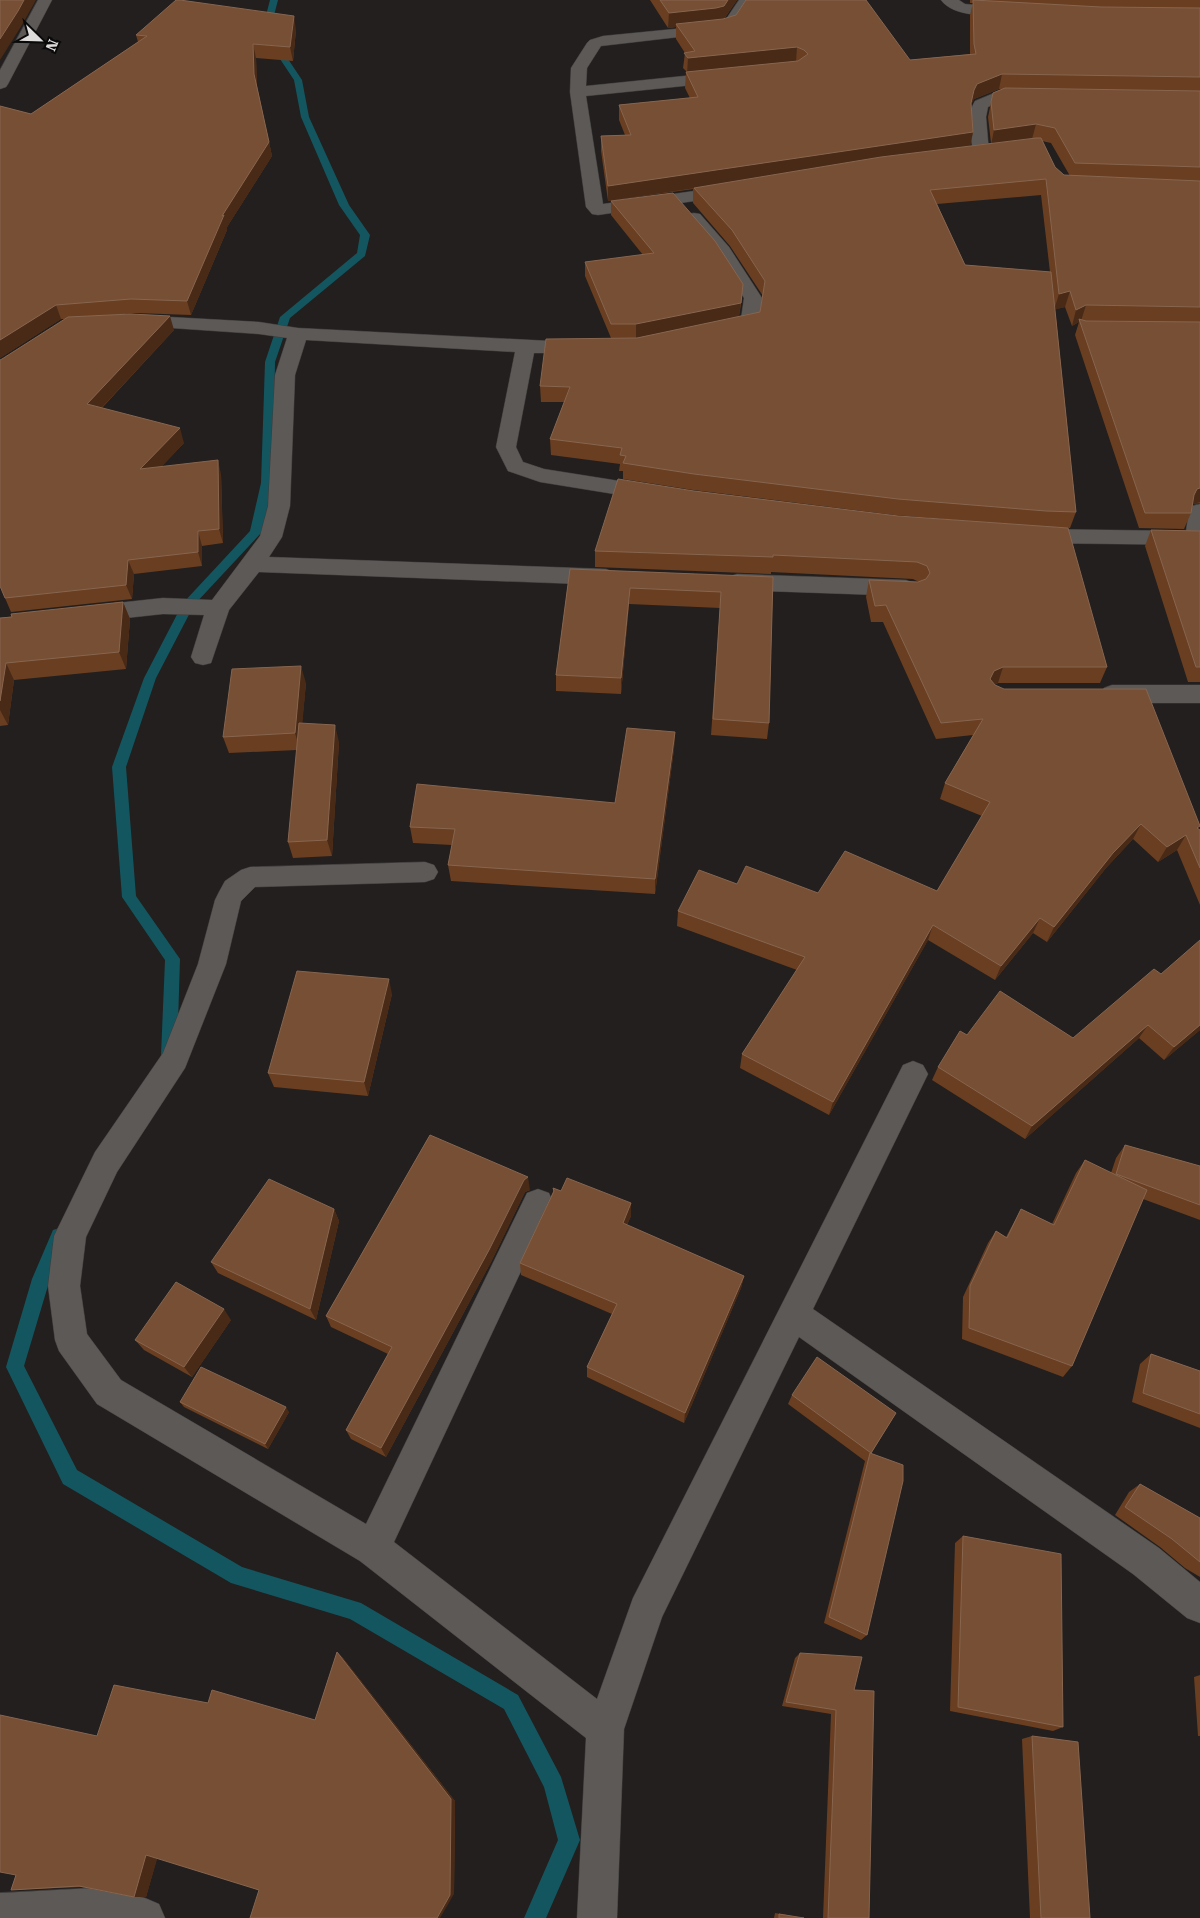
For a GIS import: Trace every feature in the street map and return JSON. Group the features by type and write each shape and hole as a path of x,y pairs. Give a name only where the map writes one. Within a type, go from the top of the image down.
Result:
{"street":[{"path":"0,84 45,0"},
{"path":"741,189 604,210 595,207 578,92 579,68 595,43 717,29 729,24 746,0"},
{"path":"948,0 962,8 1027,12"},
{"path":"578,92 737,75"},
{"path":"980,152 978,117 981,104 998,96 1043,96"},
{"path":"962,154 998,150"},
{"path":"676,199 723,251 753,298 750,323 708,332"},
{"path":"116,322 259,328 298,334 526,347 596,347"},
{"path":"203,656 218,608 253,564 270,537 279,506 285,375 298,334"},
{"path":"526,347 506,447 515,466 540,475 674,496"},
{"path":"1012,534 1197,538 1200,511"},
{"path":"253,564 627,578"},
{"path":"716,581 913,588"},
{"path":"67,616 163,606 218,608"},
{"path":"1094,694 1200,694"},
{"path":"425,872 250,877 234,889 228,900 212,964 175,1059 106,1162 70,1236 64,1286 71,1340 109,1392 373,1548 605,1729"},
{"path":"597,1918 605,1729 646,1611 913,1074"},
{"path":"373,1548 538,1203"},
{"path":"793,1314 1146,1561 1200,1605"},
{"path":"0,1913 92,1908 145,1918"}],"building":[{"path":"0,0 24,0 0,39"},
{"path":"176,0 294,16 290,47 253,44 254,74 269,142 222,216 224,215 187,301 131,299 56,305 0,340 0,106 31,114 147,36 136,35"},
{"path":"660,0 728,0 724,6 716,8 669,13"},
{"path":"746,0 866,0 910,60 976,54 973,0 1101,7 1200,8 1200,77 1002,74 977,84 974,90 971,103 973,132 608,186 601,136 631,135 619,105 698,97 686,72 798,61 808,54 797,47 688,58 684,53 695,51 676,24 723,19 736,15"},
{"path":"1005,88 1200,91 1200,167 1075,163 1055,128 1036,124 994,130 991,102 993,93"},
{"path":"1041,138 1055,167 1064,175 1200,181 1200,307 1086,305 1076,310 1070,291 1059,294 1046,179 930,190 965,265 1051,272 1076,512 898,499 694,474 623,463 626,456 620,455 622,448 550,439 570,387 540,386 546,339 637,338 760,312 765,281 732,230 694,188 881,157"},
{"path":"673,193 715,241 743,284 741,303 636,324 611,324 585,262 654,253 611,201"},
{"path":"131,314 170,316 87,404 180,428 140,469 218,460 219,529 198,531 198,552 128,560 126,585 5,598 0,586 0,360 68,317"},
{"path":"1079,319 1086,321 1200,322 1200,488 1197,489 1194,495 1191,513 1145,513"},
{"path":"618,479 694,491 898,516 1068,528 1107,667 1003,667 994,671 990,679 995,685 1004,689 1146,689 1200,826 1197,828 1200,830 1200,868 1186,835 1167,847 1141,824 1113,853 1054,927 1040,918 1001,966 933,925 833,1102 742,1054 805,957 678,911 699,870 737,884 746,866 818,893 845,851 937,891 990,802 945,783 983,719 941,723 886,605 875,606 869,580 918,582 926,579 930,573 927,566 917,562 773,555 773,557 595,551"},
{"path":"1151,530 1200,531 1200,667 1196,667"},
{"path":"570,569 773,577 769,723 713,719 721,592 630,588 621,678 556,675"},
{"path":"123,602 119,652 6,663 0,701 0,618 12,617 11,614"},
{"path":"301,666 295,733 223,737 232,669"},
{"path":"299,723 335,725 327,840 288,842"},
{"path":"627,728 675,732 655,879 448,865 455,829 410,827 417,784 615,803"},
{"path":"1200,940 1200,1025 1174,1047 1148,1025 1032,1126 938,1067 960,1031 967,1035 1000,991 1073,1038 1154,969 1161,974"},
{"path":"297,971 389,979 364,1082 268,1073"},
{"path":"430,1135 528,1177 524,1180 489,1250 381,1448 346,1430 392,1347 326,1316"},
{"path":"1125,1145 1200,1166 1200,1205 1116,1174"},
{"path":"1085,1160 1147,1190 1072,1366 969,1328 970,1286 996,1231 1007,1238 1021,1209 1054,1225"},
{"path":"567,1178 631,1203 623,1223 744,1276 685,1413 587,1367 617,1304 520,1263 554,1191 553,1188 561,1191"},
{"path":"269,1179 334,1209 310,1309 211,1262"},
{"path":"176,1282 224,1309 184,1367 135,1340"},
{"path":"1151,1354 1200,1371 1200,1414 1143,1393"},
{"path":"817,1357 896,1413 871,1453 792,1395"},
{"path":"201,1367 286,1407 265,1444 180,1402"},
{"path":"870,1453 903,1465 903,1481 867,1635 829,1617"},
{"path":"1140,1484 1200,1518 1200,1562 1172,1539 1125,1507"},
{"path":"963,1536 1061,1554 1063,1727 958,1707"},
{"path":"337,1652 451,1799 450,1895 437,1918 250,1918 259,1890 146,1855 134,1897 79,1886 11,1890 16,1875 0,1872 0,1715 97,1736 114,1685 208,1703 212,1690 315,1720"},
{"path":"800,1653 862,1657 854,1690 874,1691 869,1918 828,1918 836,1710 786,1702"},
{"path":"1032,1736 1078,1742 1090,1918 1041,1918"},
{"path":"779,1914 804,1918 779,1918"}],"waterway":[{"path":"169,1055 173,959 129,897 119,767 150,678 189,603 256,532 267,483 270,362 285,317 362,254 365,235 344,205 305,117 298,80 280,53 268,23 274,0"},
{"path":"59,1236 41,1279 15,1367 70,1477 238,1576 354,1610 511,1702 554,1784 569,1840 535,1918"}]}
